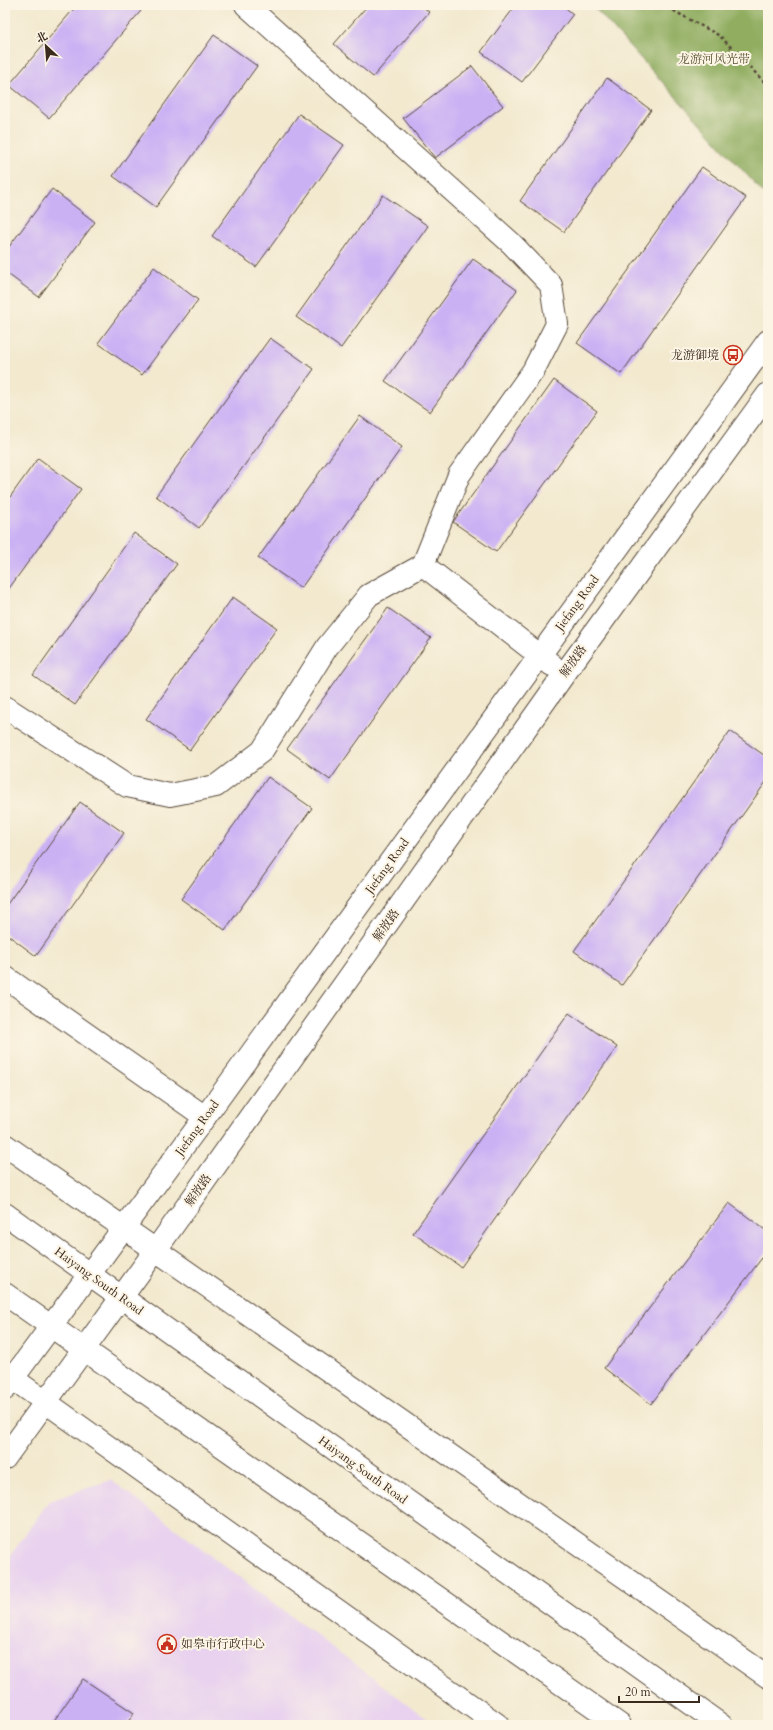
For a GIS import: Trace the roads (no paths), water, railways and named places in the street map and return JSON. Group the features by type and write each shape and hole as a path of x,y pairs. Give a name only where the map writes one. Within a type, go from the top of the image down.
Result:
{"street":[{"path":"5,707 127,786 170,795 216,786 262,751 327,648 369,595 423,565 459,474 532,371 557,324 552,285 511,244 246,5"},
{"name":"Jiefang Road","path":"7,1380 90,1274 205,1117 768,341"},
{"name":"解放路","path":"5,1458 155,1251 565,673 768,394"},
{"path":"423,565 539,656 565,673"},
{"path":"5,978 205,1117"},
{"path":"5,1145 768,1677"},
{"name":"Haiyang South Road","path":"5,1214 721,1725"},
{"path":"5,1294 620,1725"},
{"path":"7,1380 46,1402 498,1725"}],"place":[{"name":"龙游御境","path":"733,355"},
{"name":"如皋市行政中心","path":"167,1644"}],"park label":[{"name":"龙游河风光带","path":"714,59"}]}
